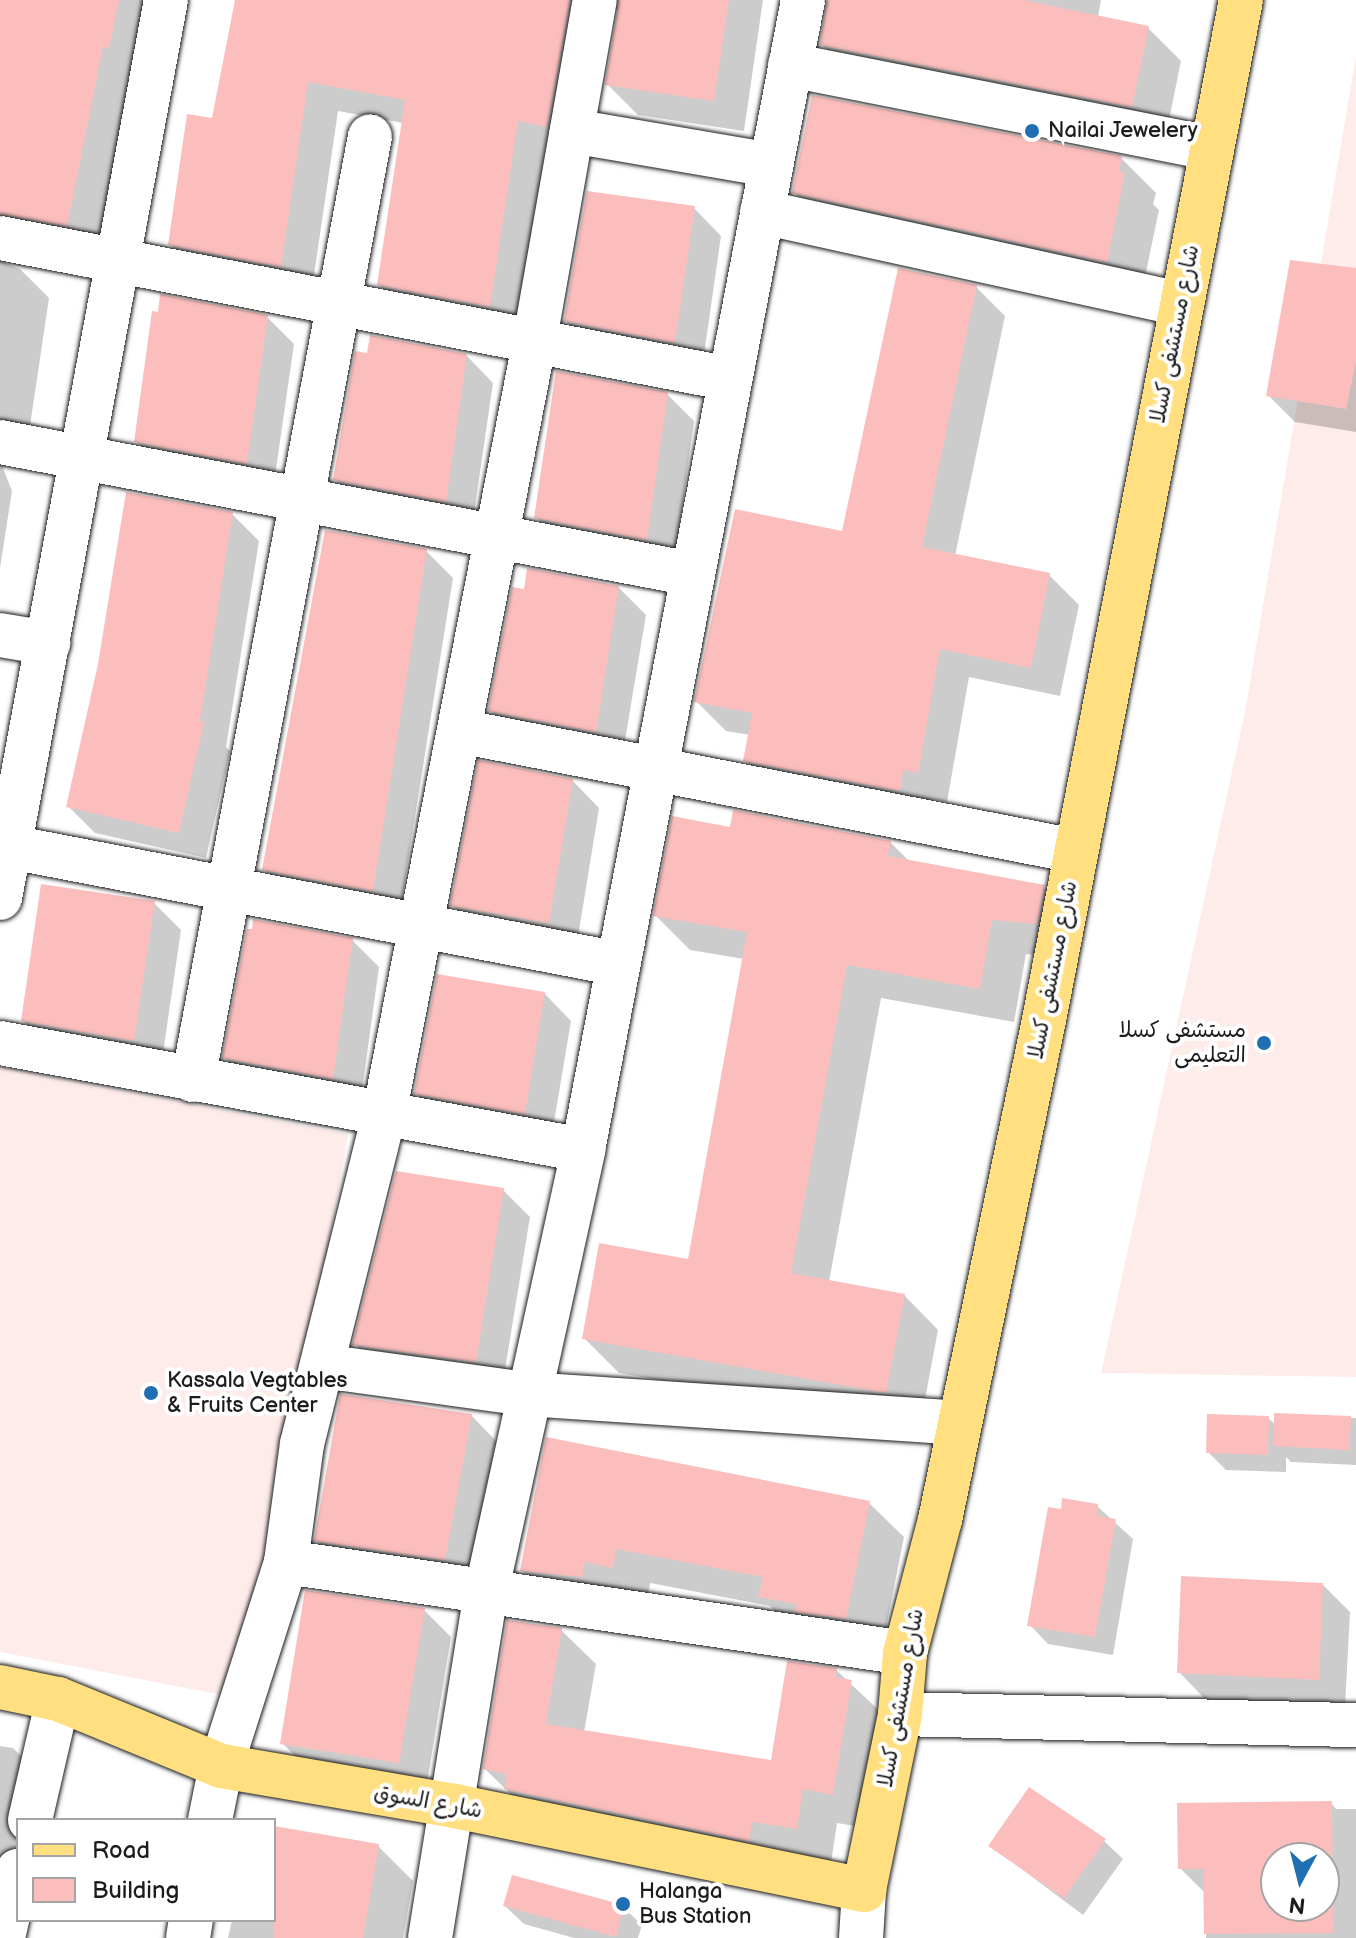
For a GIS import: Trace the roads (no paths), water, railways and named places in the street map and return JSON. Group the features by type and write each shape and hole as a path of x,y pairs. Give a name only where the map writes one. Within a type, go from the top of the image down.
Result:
{"main road":[{"name":"شارع مستشفى كسلا","path":"864,1890 900,1714 905,1653 959,1423 1075,851 1241,0"},
{"name":"شارع السوق","path":"0,1687 58,1699 221,1766 455,1806 864,1890"}],"street":[{"path":"0,898 5,846 48,643 166,0"},
{"path":"210,1818 221,1766 286,1562 302,1444 384,1115 535,339 595,0"},
{"path":"430,1938 455,1806 486,1593 526,1394 583,1150 803,0"},
{"path":"790,65 1210,148"},
{"path":"572,131 771,165"},
{"path":"193,1080 370,136"},
{"path":"762,212 1180,304"},
{"path":"0,238 340,301 730,379"},
{"path":"0,442 692,574"},
{"path":"0,635 48,643"},
{"path":"459,731 1075,851"},
{"path":"5,846 619,964"},
{"path":"0,1043 583,1150"},
{"path":"322,1366 526,1394 959,1423"},
{"path":"286,1562 905,1653"},
{"path":"30,1818 58,1699"},
{"path":"900,1714 1356,1725"},
{"path":"3,1938 16,1880"},
{"name":"شارع مستشفى كسلا","path":"861,1938 864,1890"}],"place":[{"name":"Nailai Jewelery","path":"1032,131"},
{"name":"مستشفى كسلا التعليمى","path":"1264,1043"},
{"name":"Kassala Vegtables & Fruits Center","path":"151,1393"},
{"name":"Halanga Bus Station","path":"623,1904"}]}
